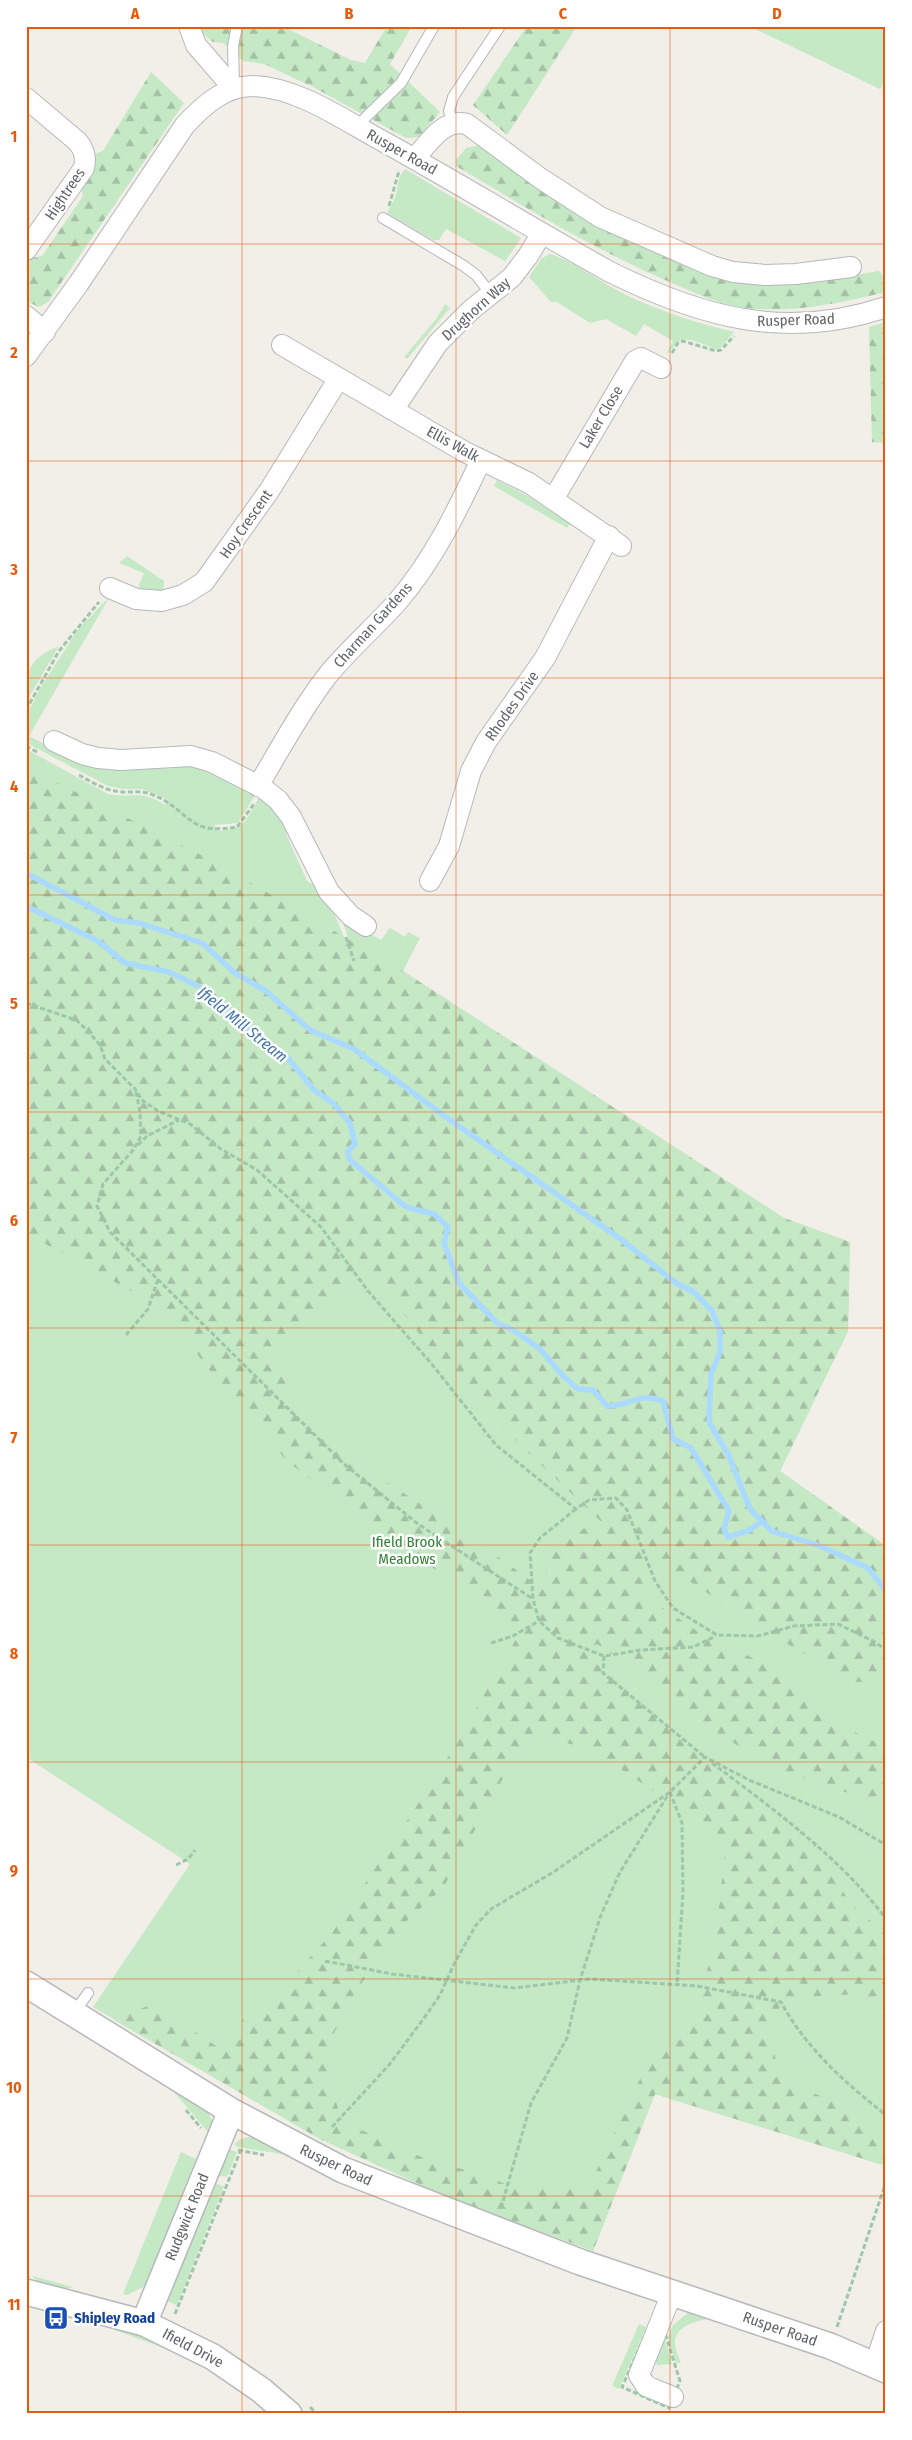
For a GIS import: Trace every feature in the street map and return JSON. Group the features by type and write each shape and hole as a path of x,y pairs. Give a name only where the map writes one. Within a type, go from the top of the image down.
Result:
{"street":[{"path":"189,26 196,45 234,89"},
{"name":"Rusper Road","path":"26,356 45,332 185,125 201,108 220,95 234,89 252,86 295,96 415,158 542,233 640,287 698,309 740,320 769,323 820,321 862,314 886,307"},
{"name":"Hightrees","path":"26,98 78,142 84,150 86,160 84,168 26,250"},
{"path":"415,158 437,133 453,123 467,124 540,178 600,217 712,266 733,272 773,275 851,267"},
{"name":"Drughorn Way","path":"393,410 438,343 465,315 512,277 542,233"},
{"path":"26,316 45,332"},
{"name":"Ellis Walk","path":"282,345 481,460 529,482 615,541"},
{"name":"Laker Close","path":"554,498 635,361 641,358 661,368"},
{"name":"Hoy Crescent","path":"110,588 136,599 162,601 183,595 204,582 273,485 339,378"},
{"name":"Charman Gardens","path":"261,787 323,682 398,600 418,574 443,535 481,460"},
{"name":"Rhodes Drive","path":"430,882 448,846 471,771 486,742 545,658 615,541"},
{"path":"48,747 98,758 121,760 191,756 212,762 261,787 278,800 291,818 329,892 351,916 366,926"},
{"name":"Rusper Road","path":"26,1984 231,2111 316,2157 393,2191 580,2262 830,2346 880,2368"},
{"name":"Rudgwick Road","path":"144,2323 231,2111"},
{"name":"Ifield Drive","path":"26,2292 144,2323 213,2357 262,2390 289,2414"},
{"path":"672,2293 639,2375 646,2386 674,2397"},
{"path":"880,2368 886,2331"}],"lane":[{"path":"234,89 233,46 236,26"},
{"path":"358,128 365,118 401,83 434,26"},
{"path":"453,123 449,111 453,97 500,26"},
{"path":"383,218 464,266 476,275 491,294"},
{"path":"73,2014 88,1993"}],"path":[{"path":"383,218 394,196 400,170 406,163 415,158"},
{"path":"661,368 678,343 682,341 716,352 721,350 735,335 740,320"},
{"path":"26,710 60,651 78,625 110,588"},
{"path":"26,746 48,747"},
{"path":"70,770 107,789 117,792 142,792 153,795 167,802 195,825 207,828 237,827 261,787"},
{"path":"26,1002 76,1020 88,1030 100,1045 106,1059 135,1089 142,1100 158,1111 190,1124 221,1149 257,1170 320,1227 368,1291 430,1362 496,1445 576,1508"},
{"path":"134,1149 140,1136 140,1112 135,1089"},
{"path":"179,1119 146,1136 102,1184 97,1206 110,1232 344,1464 418,1524 533,1599"},
{"path":"126,1335 148,1309 158,1279"},
{"path":"717,1635 673,1608 655,1581 627,1510 616,1498 589,1500 576,1508 540,1538 530,1553 533,1599 539,1621 558,1638 604,1656 640,1650 693,1647 717,1635 758,1636 794,1626 838,1624 875,1642 886,1650"},
{"path":"491,1643 513,1636 539,1621"},
{"path":"604,1656 603,1673 704,1757 790,1824 866,1892 886,1919"},
{"path":"332,2126 389,2065 427,2014 476,1925 491,1909 552,1873 670,1792 704,1757"},
{"path":"704,1757 749,1780 839,1817 886,1845"},
{"path":"500,2209 531,2103 566,2038 580,1980 600,1915 620,1872 670,1792"},
{"path":"670,1792 682,1823 683,1892 677,1985"},
{"path":"176,1865 188,1859 195,1850"},
{"path":"325,1961 392,1974 514,1988 580,1980 677,1985 696,1986 781,2002 793,2025 852,2089 886,2115"},
{"path":"175,2314 240,2152"},
{"path":"830,2346 886,2182"}],"green space":[{"path":"201,26 282,26 351,60 365,63 387,26 412,26 390,64 440,112 419,137 406,138 313,87 264,64 243,61 223,43 213,42 202,33"},
{"path":"527,26 577,26 507,135 473,105"},
{"path":"749,26 886,26 886,78 880,89"},
{"path":"151,72 184,103 48,302 39,307 26,301 26,264 29,259 42,256 83,196 81,186 93,154 103,151"},
{"path":"480,145 682,262 826,280 879,271 886,279 886,292 817,306 782,309 747,308 705,297 638,268 585,241 456,166 456,160 466,148"},
{"path":"405,169 521,238 505,261 446,229 439,240 433,240 387,213 395,198 400,176"},
{"path":"549,254 565,260 624,294 651,306 692,321 734,332 720,348 716,349 692,340 681,339 666,355 673,341 644,324 636,336 606,319 590,323 557,302 551,302 529,277 541,259"},
{"path":"445,304 450,308 407,359 404,357 437,318"},
{"path":"886,322 886,443 872,442 869,327"},
{"path":"497,480 526,495 570,524 567,528 494,486"},
{"path":"127,556 164,581 163,593 140,591 139,585 144,573 119,563"},
{"name":"Ifield Brook Meadows","path":"110,596 29,736 69,757 116,766 123,770 175,768 180,762 191,763 255,795 238,823 215,825 216,831 233,829 244,823 259,797 268,803 289,827 286,834 307,881 314,885 325,898 334,913 344,937 349,940 341,917 381,940 390,928 405,937 408,932 420,938 403,971 784,1218 850,1242 848,1331 780,1471 886,1546 886,2166 655,2094 593,2251 443,2195 320,2139 93,2007 190,1864 26,1757 26,749 108,794 149,797 165,805 169,800 142,789 123,789 108,786 34,747 26,741 26,716 41,687 77,631"},
{"path":"59,646 26,702 28,674 31,667 41,656"},
{"path":"26,767 211,860 403,971 784,1218 850,1242 848,1331 780,1471 886,1546 886,1681 855,1682 775,1637 646,1553 647,1597 706,1637 773,1667 846,1728 886,1747 886,1804 777,1769 694,1719 635,1668 597,1644 586,1649 594,1662 814,1842 850,1903 886,1934 886,2018 861,1994 785,1998 781,2002 770,2041 783,2081 843,2105 886,2138 886,2166 655,2094 593,2251 443,2195 320,2139 114,2020 152,2004 221,2049 244,2018 274,1997 332,1933 440,1771 522,1629 400,1545 289,1463 227,1393 162,1308 42,1242 26,1247","holes":["365,1262 461,1389 609,1529 585,1528 547,1548 545,1591 478,1542 361,1465 291,1396 272,1350","541,1737 588,1748 686,1812 725,1851 717,1927 697,2016 645,2068 588,2189 519,2190 482,2174 430,2161 348,2124 338,2109 323,2054 353,1996 398,1929 443,1888 513,1760"]},
{"path":"168,2085 192,2098 206,2109 212,2124 212,2133 207,2131"},
{"path":"256,2136 288,2155 237,2147 234,2144 241,2139"},
{"path":"228,2149 237,2152 227,2177 216,2175"},
{"path":"181,2152 196,2159 145,2286 127,2295 123,2294"},
{"path":"213,2183 224,2186 177,2305 167,2301 167,2296"},
{"path":"32,2276 73,2287 56,2289 45,2286"},
{"path":"688,2313 695,2313 709,2319 687,2325 678,2333 675,2345 681,2363 676,2363 668,2337 673,2325"},
{"path":"114,2324 166,2343 164,2348 112,2329"},
{"path":"639,2324 646,2327 619,2389 612,2386"},
{"path":"664,2337 672,2364 657,2365 655,2359"}],"waterway":[{"path":"26,873 115,920 139,923 202,943 235,973 266,991 310,1030 354,1049 443,1115 622,1240 676,1283 694,1292 712,1311 720,1331 720,1352 711,1374 709,1422 729,1456 750,1509 772,1531 820,1546 868,1568 886,1591"},
{"name":"Ifield Mill Stream","path":"26,906 98,941 125,963 169,972 198,986 219,1002 263,1044 287,1057 314,1090 334,1104 350,1123 355,1144 348,1151 349,1159 406,1207 434,1214 448,1227 444,1243 459,1283 497,1323 513,1330 540,1349 563,1376 578,1389 593,1390 607,1406 648,1398 663,1401 673,1439 691,1448 729,1511 724,1529 728,1537 748,1531 762,1521"}],"place":[{"name":"Shipley Road","path":"56,2318"}]}
